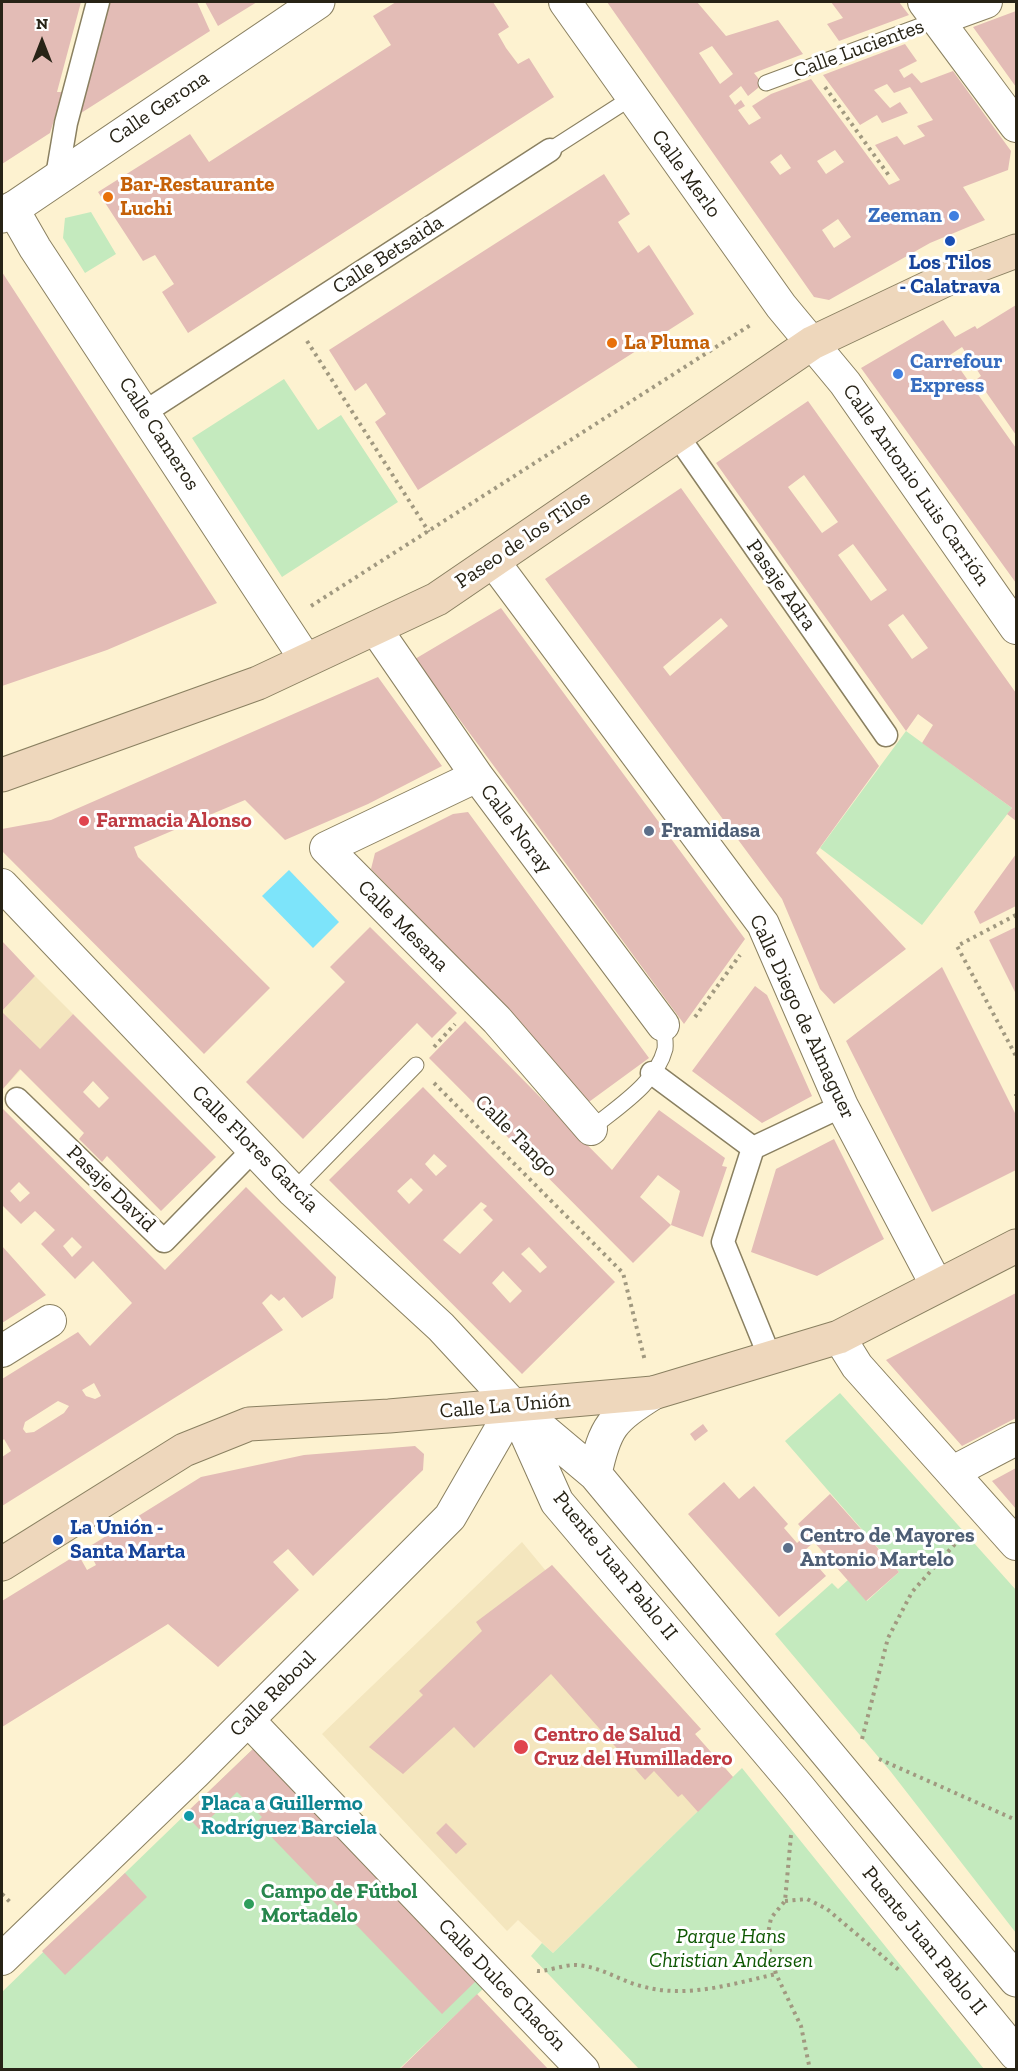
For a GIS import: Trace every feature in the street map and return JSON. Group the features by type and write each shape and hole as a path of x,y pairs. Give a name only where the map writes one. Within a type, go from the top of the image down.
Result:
{"main road":[{"name":"Paseo de los Tilos","path":"2,775 258,683 437,599 812,343 966,270 1017,251"},
{"name":"Calle La Unión","path":"2,1563 184,1450 249,1425 514,1406 653,1393 771,1360 839,1337 1017,1246"}],"street":[{"path":"57,176 66,123 98,2"},
{"name":"Calle Gerona","path":"7,212 57,176 318,2"},
{"name":"Calle Merlo","path":"565,2 631,98 781,306 812,343"},
{"name":"Calle Lucientes","path":"931,10 986,2"},
{"path":"931,10 1017,126"},
{"name":"Calle Betsaida","path":"145,412 550,150"},
{"name":"Calle Cameros","path":"7,212 145,412 306,660"},
{"name":"Calle Antonio Luis Carrión","path":"812,343 845,383 1017,628"},
{"name":"Pasaje Adra","path":"677,435 886,735"},
{"name":"Calle Diego de Almaguer","path":"493,561 764,924 842,1106 937,1286"},
{"name":"Calle Noray","path":"375,628 477,776 664,1036"},
{"name":"Calle Mesana","path":"477,776 326,848 478,1001 591,1129"},
{"name":"Calle Flores García","path":"2,885 293,1191 441,1327 514,1406"},
{"path":"652,1073 753,1148"},
{"name":"Pasaje David","path":"17,1099 164,1241 253,1150"},
{"path":"771,1360 723,1242 753,1148 842,1106"},
{"path":"2,1351 50,1320"},
{"path":"839,1337 857,1366 1017,1544"},
{"path":"596,1473 603,1438 614,1422 620,1414 653,1393"},
{"name":"Puente Juan Pablo II","path":"514,1406 596,1473 850,1760 1017,1980"},
{"name":"Puente Juan Pablo II","path":"514,1406 557,1502 798,1787 1009,2044"},
{"name":"Calle Reboul","path":"2,1959 248,1720 450,1517 514,1406"},
{"path":"953,1472 1017,1439"},
{"name":"Calle Dulce Chacón","path":"248,1720 583,2070"}],"lane":[{"name":"Calle Lucientes","path":"766,83 811,67 931,10"},
{"name":"Calle Betsaida","path":"550,150 631,98"},
{"path":"591,1129 646,1083 652,1073 664,1036"},
{"path":"293,1191 417,1065"}],"path":[{"path":"811,67 890,177"},
{"path":"280,621 323,600 781,306"},
{"path":"292,316 429,532"},
{"path":"1017,915 957,946 1017,1056"},
{"path":"664,1036 689,1026 764,924"},
{"path":"417,1065 478,1001"},
{"name":"Calle Tango","path":"417,1065 623,1273 653,1393"},
{"path":"966,1532 912,1592 888,1638 850,1760 1017,1820"},
{"path":"798,1787 785,1901 771,1918 767,1938 776,1974 801,2026 810,2070"},
{"path":"785,1901 807,1899 827,1909 914,1983 935,1956"},
{"path":"530,1965 539,1973 542,1969 575,1965 605,1971 639,1986 669,1992 712,1989 776,1974"}],"shaded area":[{"path":"35,976 73,1014 2,1090 2,1011"},
{"name":"Centro de Salud Cruz del Humilladero","path":"522,1542 546,1571 552,1565 701,1729 695,1734 733,1777 553,1953 518,1920 507,1931 322,1734"}],"green space":[{"path":"91,212 116,254 85,273 63,238 65,218"},
{"path":"284,379 318,430 341,415 398,502 282,577 192,438"},
{"path":"906,731 1012,808 922,925 820,848"},
{"path":"840,1393 1016,1590 1016,1933 891,1772 775,1634 832,1583 838,1589 848,1580 867,1601 899,1572 785,1441"},
{"name":"Campo de Fútbol Mortadelo","path":"255,1747 486,1986 399,2069 2,2070 2,1992"},
{"name":"Parque Hans Christian Andersen","path":"742,1768 984,2069 639,2069 531,1956 542,1943 553,1953"}],"water":[{"path":"289,870 339,922 313,948 262,896"}],"building":[{"path":"2,2 81,2 57,92 63,92 50,133 2,164"},
{"path":"109,2 197,2 210,31 81,113 80,110"},
{"path":"205,2 257,2 218,26"},
{"path":"396,2 493,2 509,27 498,34 506,48 518,64 529,58 554,97 188,333 162,292 174,284 155,255 143,261 98,192 190,134 209,162 391,45 373,16"},
{"path":"607,2 697,2 726,36 778,20 803,54 754,73 763,84 748,96 741,86 729,96 735,105 741,100 745,106 738,110 749,125 761,118 752,106 771,94 811,79 889,185 900,180 875,145 897,136 904,145 925,136 917,126 933,120 910,87 894,93 887,84 874,90 890,108 900,102 908,113 882,123 877,115 860,125 823,75 905,44 917,61 899,70 904,78 912,73 921,83 953,71 1011,151 1008,170 963,187 985,220 930,243 829,300 814,297","holes":["712,46 733,74 720,84 699,53","835,150 844,162 826,174 817,161","781,154 791,168 780,175 770,162","838,219 851,237 834,248 822,230"]},
{"path":"831,2 899,2 909,15 839,41 827,24 843,18"},
{"path":"1016,11 1016,87 973,27"},
{"path":"604,174 630,214 618,222 638,253 649,245 694,314 418,490 375,422 386,414 366,383 355,391 329,350"},
{"path":"2,272 217,603 107,650 2,686"},
{"path":"1016,305 1016,435 977,379 981,376 962,347 950,355 1016,448 1016,583 861,368 943,320 955,337 975,326 977,329"},
{"path":"808,401 1016,693 1016,821 1007,814 1012,808 922,743 933,725 918,714 906,731 716,463","holes":["804,475 838,522 822,533 788,487","853,544 887,590 871,601 838,555","903,614 928,648 912,659 888,625"]},
{"path":"681,488 879,766 816,853 906,949 834,1004 820,989 782,899 545,579","holes":["721,618 728,626 670,676 663,667"]},
{"path":"501,608 745,939 684,1024 415,659"},
{"path":"378,677 442,766 368,804 285,840 245,800 134,847 138,857 270,988 204,1054 2,851 2,829 51,820"},
{"path":"468,812 649,1058 582,1107 506,1007 371,869 375,853 453,814"},
{"path":"1016,854 1016,906 980,924 974,912"},
{"path":"370,927 457,1013 432,1038 417,1023 303,1139 246,1082 345,982 330,967"},
{"path":"1016,927 1016,994 989,940"},
{"path":"2,941 35,976 2,1011"},
{"path":"942,967 1016,1115 1016,1170 932,1212 846,1041"},
{"path":"755,986 767,995 812,1096 762,1123 692,1071"},
{"path":"2,1012 40,1049 73,1014 216,1157 161,1211 107,1156 102,1162 79,1139 84,1133 20,1069 2,1090","holes":["93,1081 109,1098 99,1108 83,1092"]},
{"path":"465,1021 612,1170 659,1110 725,1158 722,1166 727,1167 703,1237 671,1225 633,1263 429,1058","holes":["658,1175 680,1191 671,1225 640,1197"]},
{"path":"423,1087 615,1282 522,1374 329,1180","holes":["434,1154 447,1166 436,1176 425,1164","411,1178 423,1190 409,1204 397,1191","481,1202 487,1206 483,1210 493,1220 460,1254 443,1240","529,1247 547,1267 540,1273 521,1254","503,1271 522,1291 510,1303 492,1283"]},
{"path":"2,1108 165,1270 246,1187 336,1277 333,1298 302,1318 284,1297 279,1301 271,1294 262,1303 283,1330 2,1506 2,1457 11,1451 4,1439 2,1441 2,1379 78,1332 90,1346 132,1303 93,1261 75,1279 41,1244 55,1230 35,1211 21,1224 2,1205","holes":["19,1182 30,1193 20,1202 10,1191","72,1237 82,1247 72,1257 63,1246","94,1383 101,1396 95,1399 86,1396 82,1390","58,1401 69,1406 64,1413 34,1432 26,1433 23,1429 25,1422"]},
{"path":"834,1139 884,1239 817,1276 751,1252 776,1169"},
{"path":"2,1246 46,1295 2,1323"},
{"path":"1016,1293 1016,1418 962,1446 886,1360"},
{"path":"703,1424 708,1431 695,1441 690,1434"},
{"path":"415,1446 424,1454 423,1470 313,1576 288,1549 273,1562 299,1590 218,1667 168,1624 2,1727 2,1601 78,1554 87,1570 96,1565 87,1548 201,1477 304,1455"},
{"path":"1016,1468 1016,1509 992,1481"},
{"path":"724,1482 739,1499 754,1486 788,1524 784,1528 797,1543 807,1534 798,1524 830,1494 899,1572 866,1601 814,1542 804,1551 826,1576 779,1617 688,1514"},
{"path":"552,1565 701,1729 695,1734 733,1777 698,1812 682,1794 678,1797 654,1771 645,1780 551,1674 474,1748 454,1727 403,1774 369,1747 423,1695 419,1691 482,1631 476,1622"},
{"path":"255,1747 478,1979 442,2014 257,1822 262,1817 237,1792 199,1829 185,1814"},
{"path":"446,1823 467,1844 456,1854 436,1833"},
{"path":"125,1873 147,1897 65,1975 42,1951"},
{"path":"477,1994 549,2070 399,2070"}],"place":[{"name":"Bar-Restaurante Luchi","path":"108,197"},
{"name":"Zeeman","path":"954,216"},
{"name":"Los Tilos - Calatrava","path":"950,241"},
{"name":"La Pluma","path":"612,343"},
{"name":"Carrefour Express","path":"898,374"},
{"name":"Farmacia Alonso","path":"84,821"},
{"name":"Framidasa","path":"649,831"},
{"name":"La Unión - Santa Marta","path":"58,1540"},
{"name":"Centro de Mayores Antonio Martelo","path":"788,1548"},
{"name":"Centro de Salud Cruz del Humilladero","path":"521,1747"},
{"name":"Placa a Guillermo Rodríguez Barciela","path":"189,1816"},
{"name":"Campo de Fútbol Mortadelo","path":"249,1904"}]}
